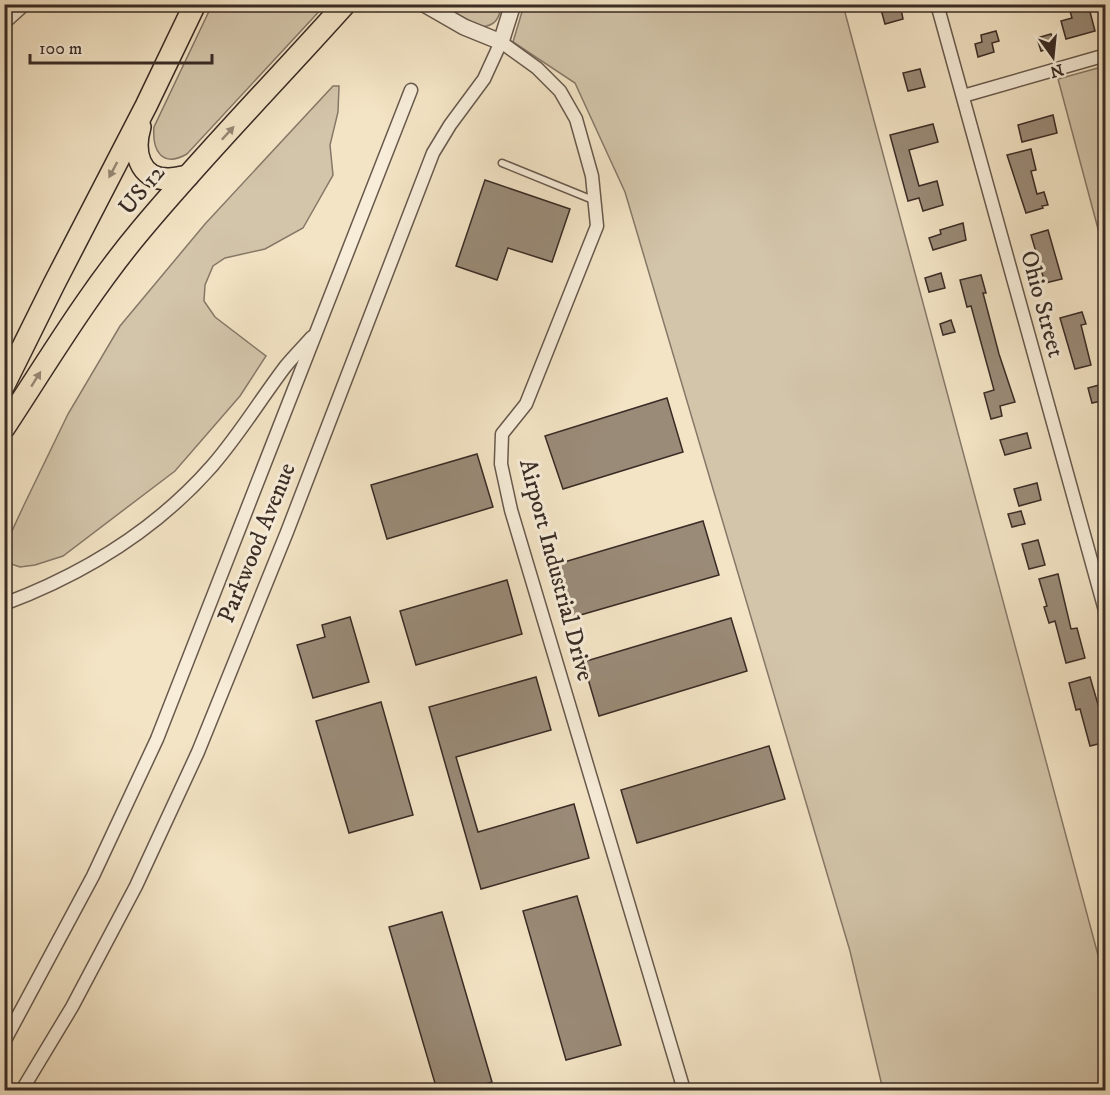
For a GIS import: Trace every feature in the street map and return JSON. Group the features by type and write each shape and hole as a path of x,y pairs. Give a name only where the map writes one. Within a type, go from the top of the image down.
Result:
{"highway":[{"name":"US 12","path":"4,385 146,106 195,4"},
{"name":"US 12","path":"4,429 53,351 114,264 188,176 345,4"},
{"path":"146,106 136,140 136,152 143,168 159,178 188,176"}],"street":[{"path":"4,23 25,4"},
{"name":"Airport Industrial Drive","path":"424,4 464,27 501,42 537,68 560,91 579,128 592,176 597,226 526,404 502,434 501,464 511,510 684,1090"},
{"name":"Parkwood Avenue","path":"22,1090 72,1007 136,886 198,752 433,153 450,125 484,79 501,42 513,4"},
{"name":"Ohio Street","path":"937,4 1106,614"},
{"path":"963,96 1106,55"},
{"path":"4,1042 93,876 157,739 411,90"},
{"path":"4,604 72,576 150,525 211,467 251,416 285,367 318,330"}],"lane":[{"path":"502,163 596,201"}],"shaded area":[{"path":"212,5 325,5 187,154 178,158 165,158 157,150 154,127"},
{"path":"440,5 502,5 496,20 490,25 481,27"},
{"path":"524,5 843,5 1105,981 1105,1090 883,1090 850,951 625,192 575,83 513,42"},
{"path":"1106,66 1105,255 1058,79"},
{"path":"333,86 339,86 338,112 330,145 333,175 303,228 265,249 225,258 213,266 205,285 204,301 215,317 266,356 240,396 175,471 63,556 20,567 8,563 5,546 24,505 68,414 120,326 205,224"}],"building":[{"path":"900,4 903,19 885,24 880,6"},
{"path":"1068,4 1088,4 1095,31 1066,39 1061,21 1072,18"},
{"path":"996,31 999,41 992,43 994,52 978,57 975,44 982,42 981,35"},
{"path":"1051,34 1055,47 1041,51 1037,38"},
{"path":"920,69 925,87 908,91 903,73"},
{"path":"1053,115 1057,133 1022,142 1018,125"},
{"path":"933,124 938,142 909,150 919,186 937,181 943,205 923,211 919,198 908,201 890,135"},
{"path":"1031,149 1036,170 1031,171 1037,194 1044,192 1048,205 1026,213 1007,155"},
{"path":"485,180 570,209 552,262 508,248 497,280 456,266"},
{"path":"963,223 966,240 933,250 929,238 941,234 940,230"},
{"path":"1048,230 1062,279 1045,283 1031,235"},
{"path":"941,273 945,288 929,292 925,278"},
{"path":"981,275 986,293 983,293 999,354 1015,402 1000,406 1002,416 991,419 984,393 994,390 971,306 967,307 960,280"},
{"path":"1082,312 1086,324 1081,325 1091,365 1075,369 1060,318"},
{"path":"951,320 955,332 943,335 940,324"},
{"path":"1106,383 1106,400 1092,403 1088,388"},
{"path":"667,398 683,452 563,489 545,436"},
{"path":"1027,433 1031,448 1005,455 1000,440"},
{"path":"477,454 493,507 387,539 371,485"},
{"path":"1037,483 1041,500 1019,506 1014,489"},
{"path":"1021,511 1025,524 1012,527 1008,514"},
{"path":"703,521 719,575 570,618 554,565"},
{"path":"1038,540 1045,565 1029,569 1022,544"},
{"path":"1058,574 1071,629 1077,628 1085,658 1066,663 1055,621 1049,623 1044,607 1047,606 1039,579"},
{"path":"507,580 522,634 416,665 400,611"},
{"path":"350,617 369,682 313,698 297,645 325,637 322,625"},
{"path":"731,618 747,671 599,716 583,662"},
{"path":"536,677 551,730 456,757 478,832 574,804 589,858 481,889 429,707"},
{"path":"1090,677 1106,732 1106,742 1090,746 1080,709 1076,710 1069,683"},
{"path":"381,702 413,815 349,833 316,721"},
{"path":"769,746 785,799 637,843 621,790"},
{"path":"577,896 621,1045 566,1060 523,911"},
{"path":"442,912 492,1082 463,1090 437,1090 389,927"}]}
